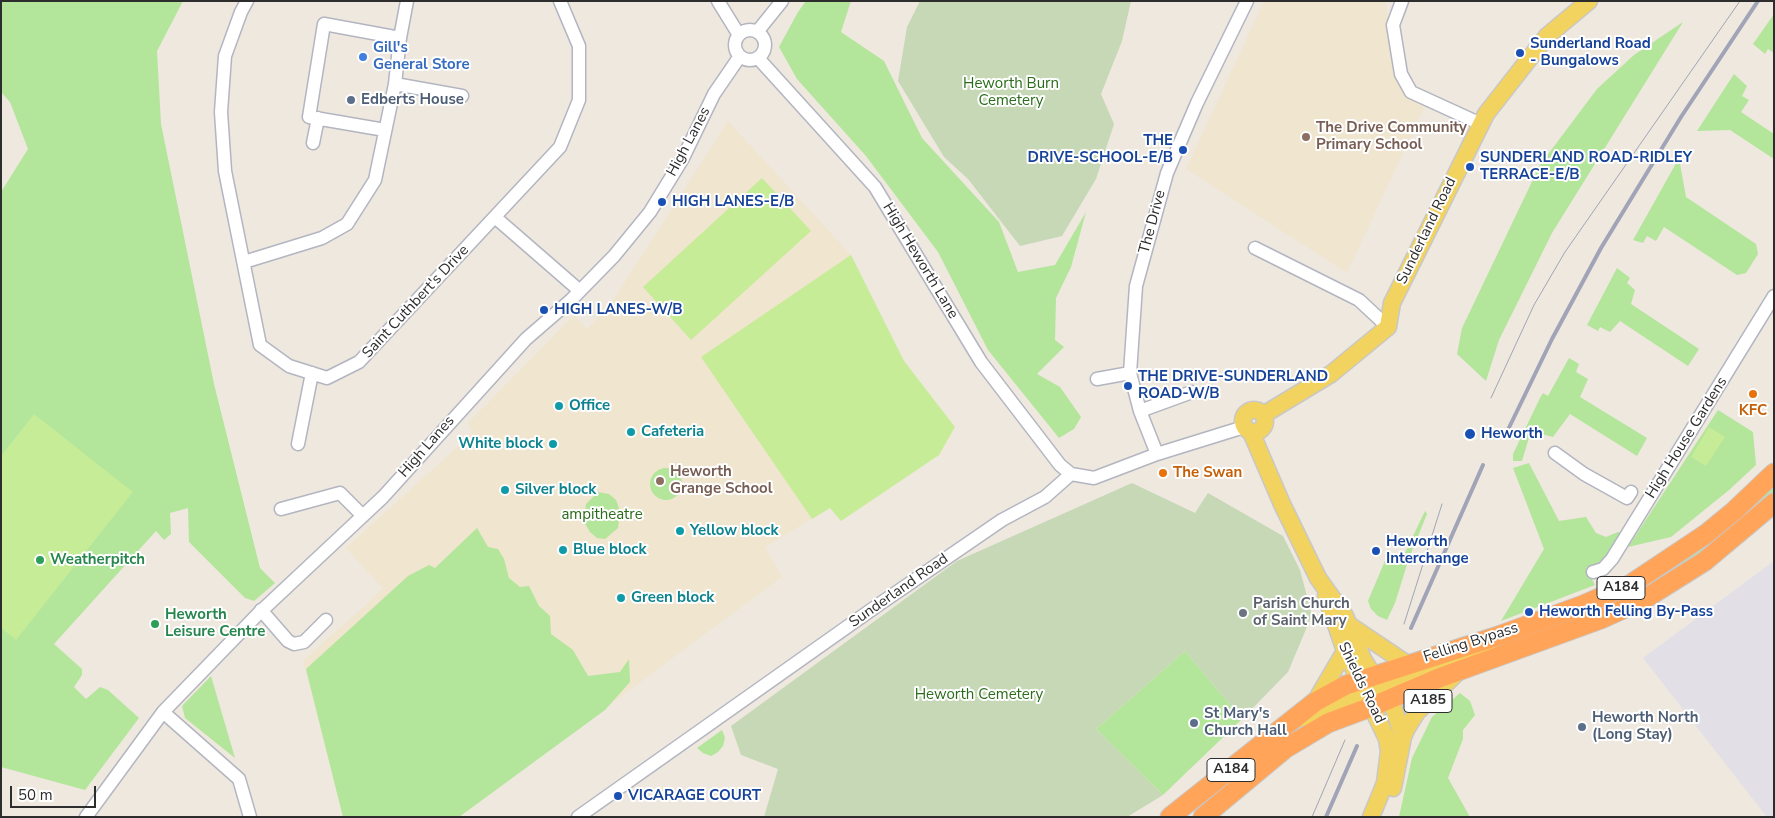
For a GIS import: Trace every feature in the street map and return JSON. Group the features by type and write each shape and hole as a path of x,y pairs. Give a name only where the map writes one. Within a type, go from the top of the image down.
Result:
{"highway":[{"name":"Felling Bypass","path":"1203,817 1302,737 1328,723 1407,664 1515,630 1583,605 1631,584 1706,534 1774,474"},
{"name":"Felling Bypass","path":"1170,817 1219,780 1312,704 1460,671 1575,629 1644,600 1705,561 1774,503"},
{"path":"1219,780 1239,750 1274,719 1286,710 1312,704"}],"main road":[{"name":"Sunderland Road","path":"1388,327 1392,303 1486,114 1547,36 1589,1"},
{"path":"1255,426 1331,374 1388,327"},
{"name":"Shields Road","path":"1255,426 1277,492 1323,586 1345,651 1372,690 1398,718 1403,737"},
{"name":"Shields Road","path":"1323,586 1337,604 1349,625 1372,690 1389,751 1385,783 1371,817"},
{"path":"1349,625 1407,664"},
{"path":"1312,704 1345,651"},
{"path":"1290,721 1314,715 1372,690 1478,654 1501,655"},
{"name":"A185","path":"1383,817 1394,788 1403,737 1417,712 1460,671"}],"street":[{"name":"Saint Cuthbert's Drive","path":"247,1 225,56 221,112 225,171 260,345 289,366 326,378 359,362 496,218 560,147 579,100 578,46 560,1"},
{"path":"244,262 322,238 347,224 375,180 394,84 407,1"},
{"path":"718,1 739,35"},
{"path":"757,32 782,1"},
{"name":"The Drive","path":"1157,454 1140,411 1130,373 1136,286 1167,173 1197,103 1247,1"},
{"path":"1402,1 1393,25 1402,74 1412,92 1481,124"},
{"path":"385,130 309,117 324,24 400,38"},
{"path":"747,31 757,32 765,44 763,54 758,58 746,60 740,56 735,46 739,35 747,31"},
{"name":"High Lanes","path":"86,817 163,712 261,610 363,516 415,462 526,338 580,291 614,256 650,212 683,158 714,94 740,56"},
{"name":"High Heworth Lane","path":"758,58 876,187 981,362 1060,465 1071,474"},
{"path":"394,84 462,96"},
{"path":"313,143 318,118"},
{"path":"496,218 580,291"},
{"path":"1256,248 1359,300 1388,327"},
{"name":"High House Gardens","path":"1593,572 1603,569 1612,559 1774,296"},
{"path":"298,444 312,373"},
{"path":"1097,379 1130,373"},
{"path":"1140,411 1192,392"},
{"path":"1071,474 1094,478 1157,454 1255,426"},
{"path":"1555,453 1584,474 1627,498 1631,492"},
{"name":"Sunderland Road","path":"578,817 901,589 1002,520 1044,497 1071,474"},
{"path":"281,509 340,493 363,516"},
{"path":"261,610 288,641 294,644 304,642 326,620"},
{"path":"163,712 240,779 250,817"}],"shaded area":[{"name":"The Drive Community Primary School","path":"1264,1 1386,1 1389,37 1399,77 1426,104 1347,273 1186,169"},
{"name":"Heworth Grange School","path":"728,121 851,255 904,361 955,427 939,455 841,521 830,508 765,547 782,577 459,817 343,817 303,661 383,589 346,548 467,438 472,432 468,423 574,315 587,329 593,323 614,299"},
{"path":"1774,561 1774,817 1767,817 1643,658"}],"green space":[{"path":"1,1 183,1 157,51 161,124 214,384 260,568 275,583 254,601 245,598 189,542 188,508 170,513 171,534 164,540 156,531 54,644 82,669 82,675 74,687 86,699 100,687 108,690 139,718 85,790 1,767 1,192 28,149 10,102 1,92"},
{"path":"806,1 851,1 841,32 884,61 922,138 999,222 1018,272 1055,265 1086,212 1071,267 1056,298 1055,340 1064,347 1037,374 1060,387 1081,417 1074,429 1059,438 988,350 938,252 866,156 797,79 779,47"},
{"name":"Heworth Burn Cemetery","path":"920,1 1131,1 1122,41 1101,94 1114,124 1096,179 1062,236 1020,246 968,179 944,157 898,81 907,27"},
{"path":"1774,14 1774,53 1768,49 1765,54 1753,44"},
{"path":"1683,22 1552,233 1499,340 1486,381 1457,354 1462,328 1540,165 1597,89 1634,55"},
{"path":"1734,74 1747,86 1742,96 1749,100 1741,112 1774,134 1774,159 1730,130 1697,131"},
{"path":"1679,158 1686,197 1756,244 1758,254 1746,273 1737,275 1664,227 1656,241 1647,236 1643,243 1633,240"},
{"path":"762,178 811,231 691,340 643,287"},
{"path":"851,255 904,361 955,427 939,455 841,521 830,508 812,519 701,357"},
{"path":"1617,268 1630,278 1627,283 1635,290 1631,304 1699,349 1688,366 1620,321 1610,332 1600,327 1598,331 1587,325"},
{"path":"1569,358 1579,364 1576,372 1588,379 1580,397 1647,438 1637,456 1570,414 1553,437 1531,431 1522,461 1513,461 1513,454 1540,398 1543,393 1548,396"},
{"path":"1718,410 1753,432 1756,465 1729,490 1671,537 1628,547"},
{"name":"Weatherpitch","path":"34,414 133,492 16,640 1,628 1,456"},
{"path":"1709,427 1725,437 1706,466 1691,457"},
{"path":"1529,463 1559,521 1586,517 1596,533 1606,537 1618,532 1623,534 1604,561 1586,568 1595,585 1501,621 1544,549 1513,468"},
{"name":"ampitheatre","path":"666,468 678,472 682,484 678,496 666,500 654,496 650,484 654,472"},
{"path":"1774,482 1774,493 1722,537 1680,570 1630,601 1482,656 1480,651 1630,593"},
{"name":"Heworth Cemetery","path":"1132,483 1195,513 1208,493 1283,536 1300,570 1312,615 1288,672 1242,719 1185,651 1096,729 1163,795 1127,817 764,817 778,769 741,755 731,726 957,561"},
{"name":"ampitheatre","path":"598,492 609,494 616,500 620,511 618,528 605,539 597,538 590,532 584,522 586,504"},
{"path":"1425,511 1427,514 1387,620 1378,616 1371,609 1368,601 1387,556 1403,557"},
{"path":"477,528 488,547 498,549 504,559 509,578 520,587 529,586 539,606 550,616 551,634 573,650 588,676 620,672 629,659 630,682 605,710 459,817 343,817 306,669 408,576 429,565 435,568"},
{"path":"1185,651 1242,719 1163,795 1096,729"},
{"path":"211,676 235,758 185,718 182,706"},
{"path":"1460,693 1470,701 1475,715 1463,730 1463,739 1448,778 1470,817 1399,817 1412,758 1432,717"},
{"path":"722,730 725,738 723,746 718,752 711,756 697,748"}],"tram line":[{"path":"1491,398 1534,305 1565,252 1740,1"},
{"path":"1404,624 1442,504"},
{"path":"1312,817 1345,740"}],"railway":[{"path":"1504,438 1552,339 1601,248 1681,117 1758,1"},
{"path":"1411,628 1483,465"},
{"path":"1326,817 1357,746"}],"place":[{"name":"Sunderland Road - Bungalows","path":"1520,53"},
{"name":"Gill's General Store","path":"363,57"},
{"name":"Edberts House","path":"351,100"},
{"name":"The Drive Community Primary School","path":"1306,137"},
{"name":"THE DRIVE-SCHOOL-E/B","path":"1183,150"},
{"name":"SUNDERLAND ROAD-RIDLEY TERRACE-E/B","path":"1470,167"},
{"name":"HIGH LANES-E/B","path":"662,202"},
{"name":"HIGH LANES-W/B","path":"544,310"},
{"name":"THE DRIVE-SUNDERLAND ROAD-W/B","path":"1128,386"},
{"name":"KFC","path":"1753,394"},
{"name":"Office","path":"559,406"},
{"name":"Cafeteria","path":"631,432"},
{"name":"Heworth","path":"1470,434"},
{"name":"White block","path":"553,444"},
{"name":"The Swan","path":"1163,473"},
{"name":"Heworth Grange School","path":"660,481"},
{"name":"Silver block","path":"505,490"},
{"name":"Yellow block","path":"680,531"},
{"name":"Blue block","path":"563,550"},
{"name":"Heworth Interchange","path":"1376,551"},
{"name":"Weatherpitch","path":"40,560"},
{"name":"Green block","path":"621,598"},
{"name":"Heworth Felling By-Pass","path":"1529,612"},
{"name":"Parish Church of Saint Mary","path":"1243,613"},
{"name":"Heworth Leisure Centre","path":"155,624"},
{"name":"St Mary's Church Hall","path":"1194,723"},
{"name":"Heworth North (Long Stay)","path":"1582,727"},
{"name":"VICARAGE COURT","path":"618,796"}]}
